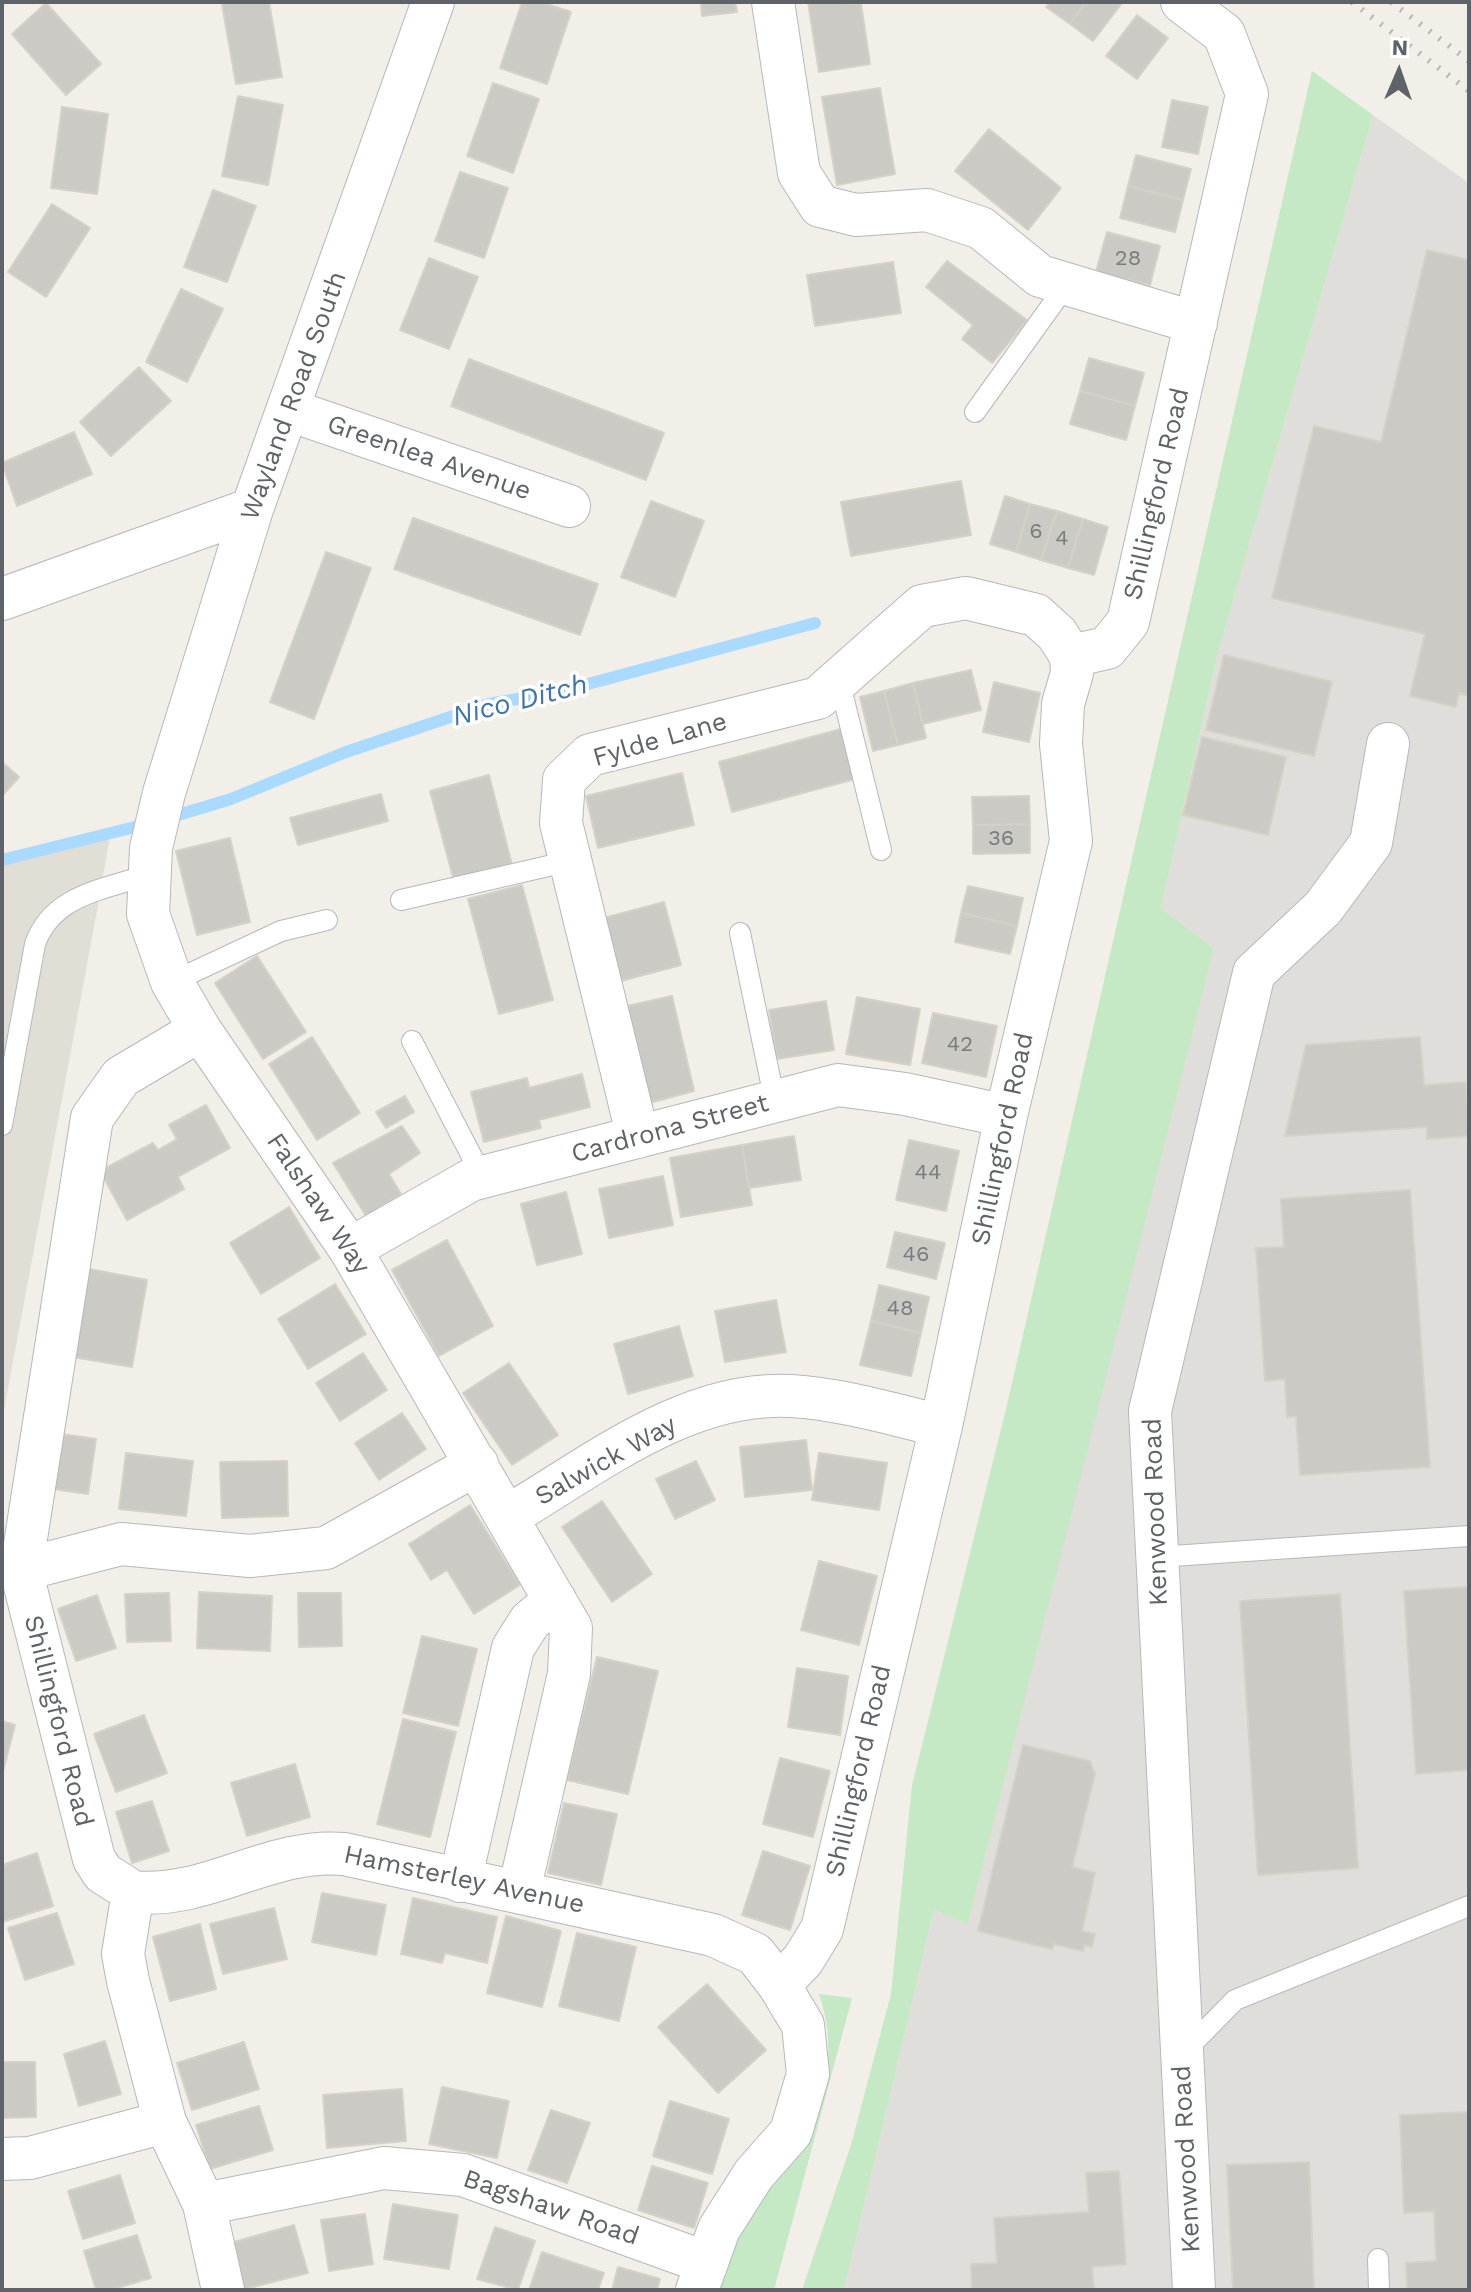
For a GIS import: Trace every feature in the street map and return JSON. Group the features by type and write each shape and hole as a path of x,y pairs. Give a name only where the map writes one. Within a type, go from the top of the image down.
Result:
{"street":[{"name":"Wayland Road South","path":"164,793 252,509 433,2"},
{"path":"773,2 799,173 820,206 856,215 927,210 981,228 1040,276 1196,323"},
{"name":"Shillingford Road","path":"779,1985 803,1960 822,1929 941,1426 1006,1116 1071,841 1061,744 1063,704 1072,673 1071,656 1107,648 1128,622 1247,94 1224,34 1182,2"},
{"name":"Greenlea Avenue","path":"289,410 569,506"},
{"path":"2,599 252,509"},
{"name":"Fylde Lane","path":"638,1137 561,823 564,780 590,755 818,698 922,606 966,598 1036,615 1057,634 1071,656"},
{"name":"Kenwood Road","path":"1194,2290 1150,1411 1254,973 1323,908 1371,843 1388,744"},
{"name":"Falshaw Way","path":"164,793 151,848 149,894 172,982 200,1030 350,1249 571,1628 569,1674 519,1891"},
{"name":"Shillingford Road","path":"133,1892 103,1873 94,1859 21,1570 92,1118 121,1077 200,1030"},
{"name":"Cardrona Street","path":"350,1249 471,1180 838,1085 905,1094 1006,1116"},
{"name":"Salwick Way","path":"508,1516 657,1427 721,1405 759,1397 792,1396 875,1410 941,1426"},
{"path":"21,1570 121,1544 250,1556 326,1548 477,1464"},
{"path":"460,1881 513,1648 530,1621 555,1600"},
{"name":"Hamsterley Avenue","path":"133,1892 171,1892 304,1853 321,1852 519,1891 713,1935 755,1954 779,1985"},
{"path":"133,1892 123,1954 165,2122 204,2204 223,2290"},
{"path":"702,2276 719,2229 740,2196 791,2132 808,2074 803,2025 779,1985"},
{"path":"2,2159 30,2158 165,2122"},
{"name":"Bagshaw Road","path":"204,2204 384,2168 463,2175 702,2276"}],"lane":[{"path":"975,412 1067,284"},
{"path":"839,680 881,850"},
{"path":"401,900 570,861"},
{"path":"2,1125 35,944 41,927 53,912 67,902 149,894"},
{"path":"172,982 281,931 327,920"},
{"path":"740,933 775,1102"},
{"path":"412,1041 483,1178"},
{"path":"1157,1557 1469,1536"},
{"path":"1182,2054 1235,2000 1469,1906"},
{"path":"1378,2259 1379,2290"}],"shaded area":[{"path":"1373,115 1469,183 1469,2290 844,2290 934,1910 968,1924 1107,1362 1214,948 1161,908 1217,657"},
{"path":"111,830 97,911 2,1421 2,866"}],"green space":[{"path":"1312,71 1373,115 1217,657 1161,908 1214,948 968,1924 934,1910 844,2290 802,2290 851,2145 891,1994 912,1785 1007,1405"},
{"path":"819,1994 852,1998 774,2290 718,2290 738,2232 807,2122 820,2094 827,2065 828,2032"}],"building":[{"path":"269,2 282,77 236,84 222,4"},
{"path":"522,2 541,2 571,12 547,84 500,68"},
{"path":"701,2 735,2 737,12 702,16"},
{"path":"808,2 861,4 870,64 819,72"},
{"path":"1050,2 1086,2 1070,24 1046,7"},
{"path":"1086,2 1122,3 1093,41 1070,24"},
{"path":"46,3 101,64 66,95 12,34"},
{"path":"1137,15 1168,38 1137,79 1106,56"},
{"path":"493,83 539,99 513,173 467,156"},
{"path":"880,88 895,174 837,185 822,97"},
{"path":"238,96 283,105 268,185 222,176"},
{"path":"1172,100 1208,107 1198,154 1162,147"},
{"path":"62,107 108,114 97,194 51,188"},
{"path":"989,129 1061,188 1028,230 955,171"},
{"path":"1136,155 1191,169 1183,200 1128,186"},
{"path":"460,172 508,188 484,258 435,241"},
{"path":"1128,186 1183,200 1175,232 1120,218"},
{"path":"213,190 256,206 227,282 184,267"},
{"path":"52,204 90,228 46,297 8,272"},
{"path":"1107,232 1160,246 1150,285 1096,272"},
{"path":"1427,250 1469,260 1469,696 1459,693 1456,707 1410,696 1425,634 1272,598 1314,426 1381,442"},
{"path":"429,258 478,277 449,349 400,330"},
{"path":"947,261 1027,320 992,363 962,339 973,325 926,287"},
{"path":"893,262 901,313 815,326 807,275"},
{"path":"181,289 223,309 187,382 146,362"},
{"path":"1089,358 1144,373 1135,406 1080,391"},
{"path":"469,359 664,433 646,480 451,406"},
{"path":"139,367 171,401 111,456 80,422"},
{"path":"1080,391 1135,406 1126,440 1070,424"},
{"path":"74,432 92,474 17,506 2,463"},
{"path":"961,481 971,535 851,556 841,502"},
{"path":"1005,496 1030,504 1016,552 990,544"},
{"path":"651,501 704,521 675,597 621,577"},
{"path":"1030,504 1057,511 1041,560 1016,552"},
{"path":"1057,511 1083,519 1068,568 1041,560"},
{"path":"413,518 598,584 580,635 394,569"},
{"path":"1083,519 1108,527 1094,575 1068,568"},
{"path":"326,552 371,568 314,719 270,702"},
{"path":"1224,655 1332,682 1314,756 1206,730"},
{"path":"971,670 981,710 923,724 913,683"},
{"path":"994,682 1040,693 1029,742 983,732"},
{"path":"913,683 926,738 898,745 884,691"},
{"path":"884,691 898,745 873,751 860,697"},
{"path":"841,729 855,779 732,812 719,762"},
{"path":"1202,737 1286,757 1268,835 1183,815"},
{"path":"2,762 19,777 2,796"},
{"path":"682,773 694,825 598,848 586,796"},
{"path":"489,775 512,865 454,881 430,791"},
{"path":"381,794 388,821 298,845 290,818"},
{"path":"1029,796 1030,824 973,825 972,797"},
{"path":"1030,824 1030,853 973,854 973,825"},
{"path":"230,838 250,922 197,935 176,851"},
{"path":"522,885 553,1000 499,1014 468,899"},
{"path":"968,886 1023,898 1017,926 961,913"},
{"path":"664,902 681,965 621,981 604,918"},
{"path":"961,913 1017,926 1010,954 955,942"},
{"path":"257,956 306,1032 263,1059 215,983"},
{"path":"672,996 694,1091 642,1105 618,1008"},
{"path":"857,997 920,1009 910,1065 846,1054"},
{"path":"826,1001 834,1050 777,1059 769,1010"},
{"path":"933,1013 997,1026 986,1077 922,1063"},
{"path":"312,1037 360,1113 317,1140 269,1064"},
{"path":"1420,1037 1424,1085 1466,1082 1469,1136 1427,1139 1427,1127 1285,1136 1306,1045"},
{"path":"582,1074 590,1107 539,1120 541,1128 484,1142 471,1092 527,1078 529,1088"},
{"path":"405,1096 414,1112 386,1128 376,1112"},
{"path":"206,1105 230,1148 178,1177 184,1189 127,1220 100,1171 153,1143 158,1150 177,1139 169,1125"},
{"path":"402,1126 420,1153 389,1174 401,1194 366,1216 333,1163"},
{"path":"794,1136 801,1180 749,1188 742,1145"},
{"path":"909,1140 959,1151 946,1211 896,1200"},
{"path":"742,1145 752,1205 681,1217 670,1158"},
{"path":"663,1176 673,1225 609,1238 599,1189"},
{"path":"1410,1190 1430,1467 1300,1475 1296,1416 1287,1417 1285,1379 1265,1381 1256,1248 1284,1247 1281,1199"},
{"path":"566,1192 582,1254 537,1265 521,1204"},
{"path":"289,1207 320,1258 261,1294 230,1243"},
{"path":"895,1232 945,1243 936,1279 887,1267"},
{"path":"447,1240 493,1326 439,1356 392,1270"},
{"path":"89,1269 147,1280 132,1367 73,1357"},
{"path":"335,1284 366,1334 308,1369 278,1319"},
{"path":"879,1285 929,1297 921,1333 871,1321"},
{"path":"776,1300 786,1352 725,1362 715,1311"},
{"path":"871,1321 921,1333 911,1376 860,1365"},
{"path":"679,1326 693,1376 628,1394 614,1344"},
{"path":"363,1353 387,1390 340,1421 316,1383"},
{"path":"509,1363 558,1435 512,1465 463,1393"},
{"path":"402,1413 426,1449 379,1480 355,1443"},
{"path":"54,1433 96,1439 88,1494 46,1488"},
{"path":"806,1440 812,1490 745,1497 740,1447"},
{"path":"126,1453 193,1461 186,1516 119,1509"},
{"path":"819,1453 887,1463 879,1510 812,1500"},
{"path":"287,1461 288,1516 222,1518 220,1462"},
{"path":"696,1461 715,1500 675,1519 656,1479"},
{"path":"602,1501 652,1574 612,1602 562,1527"},
{"path":"470,1505 520,1585 474,1614 447,1570 431,1580 409,1544"},
{"path":"819,1561 877,1576 859,1645 801,1630"},
{"path":"1469,1587 1469,1770 1416,1774 1404,1591"},
{"path":"199,1592 272,1596 270,1651 197,1648"},
{"path":"169,1593 171,1641 127,1642 125,1594"},
{"path":"298,1593 341,1593 342,1646 299,1647"},
{"path":"1340,1594 1358,1868 1258,1875 1240,1601"},
{"path":"97,1595 116,1648 76,1661 58,1609"},
{"path":"422,1636 477,1649 458,1726 403,1713"},
{"path":"597,1657 658,1671 628,1794 567,1780"},
{"path":"797,1668 848,1676 840,1735 788,1727"},
{"path":"144,1715 167,1773 116,1792 94,1734"},
{"path":"403,1719 456,1732 430,1837 377,1824"},
{"path":"2,1721 15,1725 2,1775"},
{"path":"1023,1745 1090,1761 1095,1774 1072,1867 1095,1873 1082,1931 1095,1934 1092,1947 1084,1945 1083,1951 1054,1944 1052,1949 978,1931"},
{"path":"780,1758 830,1771 813,1837 763,1824"},
{"path":"295,1764 310,1817 247,1836 231,1783"},
{"path":"152,1801 169,1851 132,1863 116,1812"},
{"path":"564,1803 617,1814 601,1885 548,1873"},
{"path":"763,1851 810,1866 790,1930 742,1915"},
{"path":"37,1853 53,1906 2,1922 2,1865"},
{"path":"322,1893 386,1905 376,1955 312,1942"},
{"path":"413,1898 497,1917 487,1963 445,1953 442,1963 401,1954"},
{"path":"274,1908 287,1959 223,1974 210,1924"},
{"path":"57,1913 74,1964 25,1980 8,1928"},
{"path":"506,1916 561,1931 542,2007 487,1993"},
{"path":"200,1924 216,1989 170,2001 153,1937"},
{"path":"577,1933 636,1947 619,2021 559,2006"},
{"path":"707,1984 766,2050 718,2093 658,2027"},
{"path":"105,2041 121,2094 79,2106 64,2054"},
{"path":"244,2042 259,2089 192,2110 177,2063"},
{"path":"2,2062 35,2062 36,2117 2,2118"},
{"path":"442,2087 509,2101 497,2158 429,2144"},
{"path":"402,2089 406,2141 327,2148 323,2095"},
{"path":"670,2101 729,2119 712,2174 653,2156"},
{"path":"259,2106 273,2150 210,2169 196,2125"},
{"path":"551,2110 590,2123 567,2183 528,2170"},
{"path":"1469,2112 1469,2290 1407,2290 1406,2263 1436,2261 1434,2211 1404,2213 1400,2115"},
{"path":"1309,2162 1314,2290 1233,2290 1227,2165"},
{"path":"652,2166 708,2183 694,2228 638,2210"},
{"path":"1119,2171 1126,2264 1092,2267 1094,2290 972,2290 971,2264 997,2263 994,2218 1089,2212 1086,2173"},
{"path":"120,2175 135,2223 83,2239 68,2191"},
{"path":"393,2204 458,2215 449,2269 384,2259"},
{"path":"365,2214 373,2264 329,2271 321,2220"},
{"path":"294,2225 308,2273 241,2290 227,2244"},
{"path":"495,2227 535,2241 518,2290 477,2279"},
{"path":"137,2235 151,2278 110,2290 96,2290 84,2251"},
{"path":"542,2252 604,2273 598,2290 529,2290"},
{"path":"618,2267 660,2279 657,2290 612,2290"}],"waterway":[{"name":"Nico Ditch","path":"165,819 231,799 346,752 489,704 562,691 815,623"},
{"name":"Nico Ditch","path":"2,860 147,824"}],"railway":[{"path":"1352,2 1469,91"},
{"path":"1391,2 1469,61"}]}
